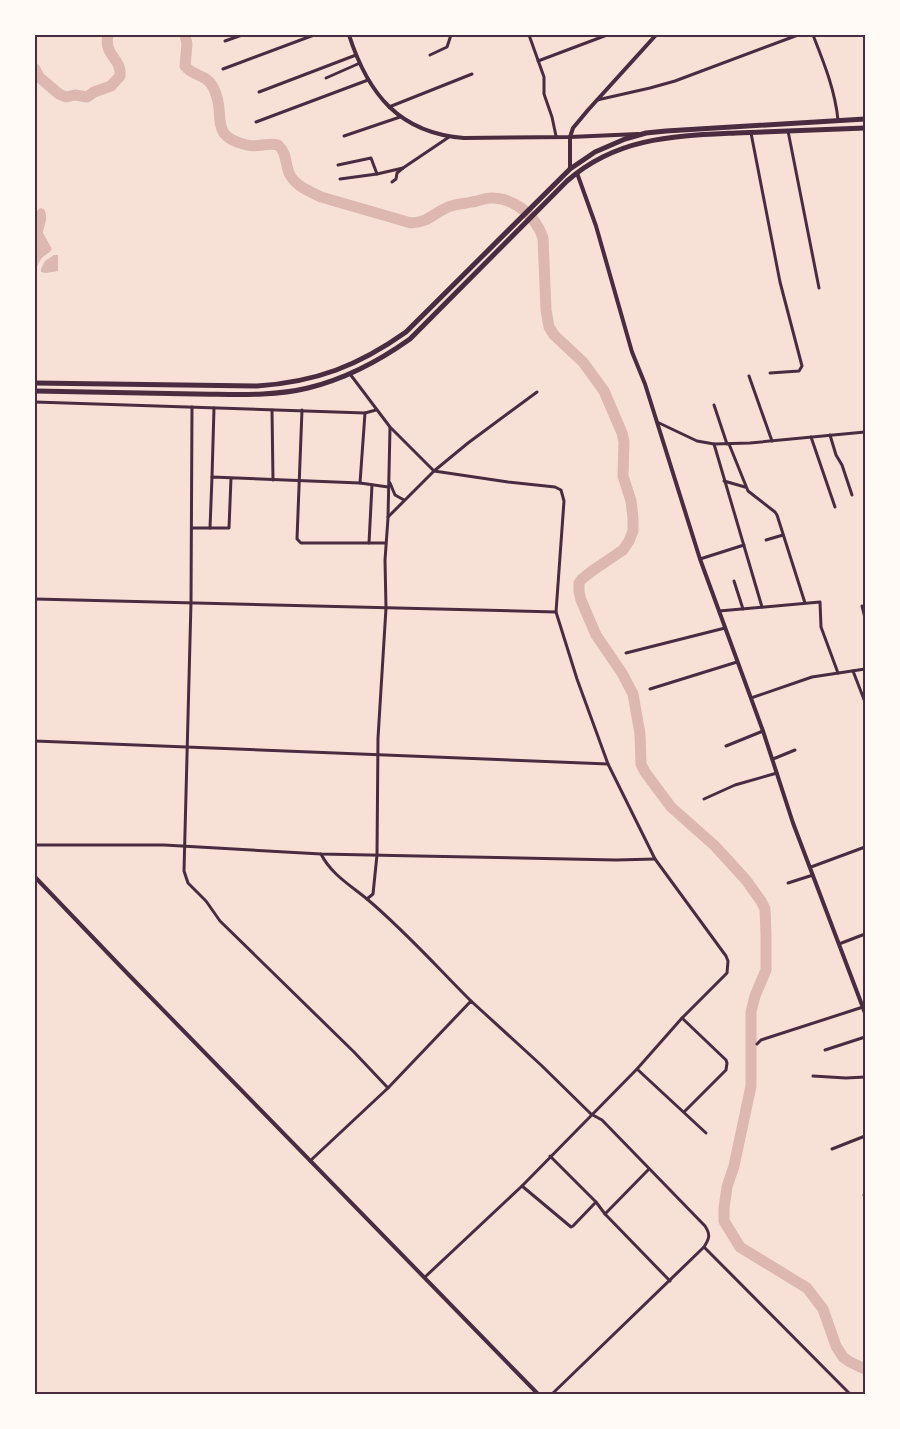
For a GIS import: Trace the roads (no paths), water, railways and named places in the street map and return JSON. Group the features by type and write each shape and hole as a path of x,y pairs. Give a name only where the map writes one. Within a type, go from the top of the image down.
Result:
{"highway":[{"path":"35,383 257,386 288,384 331,372 387,346 406,332 570,169 595,152 625,139 646,133 689,128 865,119"},
{"path":"35,391 257,394 307,388 350,374 390,353 410,339 554,194 576,174 596,161 643,142 674,137 865,128"}],"street":[{"path":"225,41 242,35"},
{"path":"223,69 314,35"},
{"path":"349,35 368,80 389,107 400,117 429,131 449,137 482,138 570,137 646,133"},
{"path":"430,55 447,47 451,35"},
{"path":"529,35 544,77 544,94 556,136"},
{"path":"538,61 607,35"},
{"path":"570,169 570,137 573,128 656,35"},
{"path":"597,100 675,81 798,35"},
{"path":"813,35 835,95 838,120"},
{"path":"259,92 356,55"},
{"path":"326,78 360,63"},
{"path":"389,107 472,74"},
{"path":"256,122 368,80"},
{"path":"344,136 400,117"},
{"path":"788,131 819,288"},
{"path":"751,132 780,282 801,368 799,371 770,373"},
{"path":"392,182 396,178 397,173 403,168 449,137"},
{"path":"338,165 372,158 377,174"},
{"path":"340,179 403,168"},
{"path":"576,174 596,226 630,345 658,424 700,559 763,730 793,823 865,1013"},
{"path":"350,374 390,427 434,471 555,487 561,490 564,501 556,612 577,679 608,764 655,859 728,961 727,973 682,1018 637,1069 522,1186 425,1277"},
{"path":"749,376 772,441"},
{"path":"388,518 434,471 468,443 537,392"},
{"path":"35,402 365,413 376,410"},
{"path":"714,405 745,486 749,493 775,512 805,603"},
{"path":"192,407 191,602 184,871 188,884 206,901 220,922 347,1045 388,1088"},
{"path":"210,528 214,408"},
{"path":"272,410 273,480"},
{"path":"302,410 298,481 298,542 385,543"},
{"path":"360,483 365,413"},
{"path":"658,424 697,441 714,444 772,441 865,432"},
{"path":"367,899 373,894 376,854 377,754 386,608 385,543 388,518 390,427"},
{"path":"830,435 852,495"},
{"path":"812,437 835,507"},
{"path":"714,444 762,607"},
{"path":"212,477 360,483 388,487"},
{"path":"192,528 229,528 230,478"},
{"path":"723,479 745,486"},
{"path":"389,480 395,495 404,500"},
{"path":"369,543 372,485"},
{"path":"766,540 783,535"},
{"path":"700,559 744,544"},
{"path":"734,581 743,609"},
{"path":"35,599 556,612"},
{"path":"718,611 821,603 821,628 838,673"},
{"path":"862,606 865,618"},
{"path":"626,653 725,628"},
{"path":"650,689 737,662"},
{"path":"751,698 812,677 865,669"},
{"path":"853,670 865,702"},
{"path":"726,746 763,730"},
{"path":"35,741 608,764"},
{"path":"773,759 795,750"},
{"path":"704,799 735,785 777,772"},
{"path":"35,845 185,847 321,854 606,860 655,859"},
{"path":"811,867 865,847"},
{"path":"321,854 326,864 346,883 367,899 471,1001 592,1114 602,1120 709,1232 709,1238 704,1247 552,1394"},
{"path":"788,882 813,875"},
{"path":"35,877 538,1394"},
{"path":"839,944 865,934"},
{"path":"310,1160 388,1088 471,1001"},
{"path":"757,1044 761,1040 863,1007"},
{"path":"682,1018 727,1063 726,1070 684,1112"},
{"path":"825,1050 865,1037"},
{"path":"637,1069 706,1133"},
{"path":"813,1076 865,1077"},
{"path":"832,1149 865,1136"},
{"path":"550,1156 670,1281"},
{"path":"605,1214 649,1168"},
{"path":"522,1186 571,1227 596,1202"},
{"path":"704,1247 850,1394"}],"waterway":[{"path":"35,69 39,77 59,94 66,97 75,95 87,97 94,92 111,86 120,76 120,70 108,47 108,35"},
{"path":"185,35 187,44 185,66 208,80 214,89 218,99 222,130 235,141 247,145 278,145 284,155 292,178 307,190 321,197 411,223 426,220 452,206 489,198 500,199 509,201 524,210 540,230 543,238 546,310 549,327 554,335 583,362 604,391 622,433 624,442 623,476 631,501 633,518 633,531 623,550 592,571 579,583 581,600 596,635 622,673 633,694 640,734 641,764 645,772 671,807 715,846 746,880 765,909 766,970 755,996 751,1012 751,1086 734,1166 727,1187 724,1221 740,1247 807,1288 823,1309 836,1346 843,1357 865,1369"}]}
